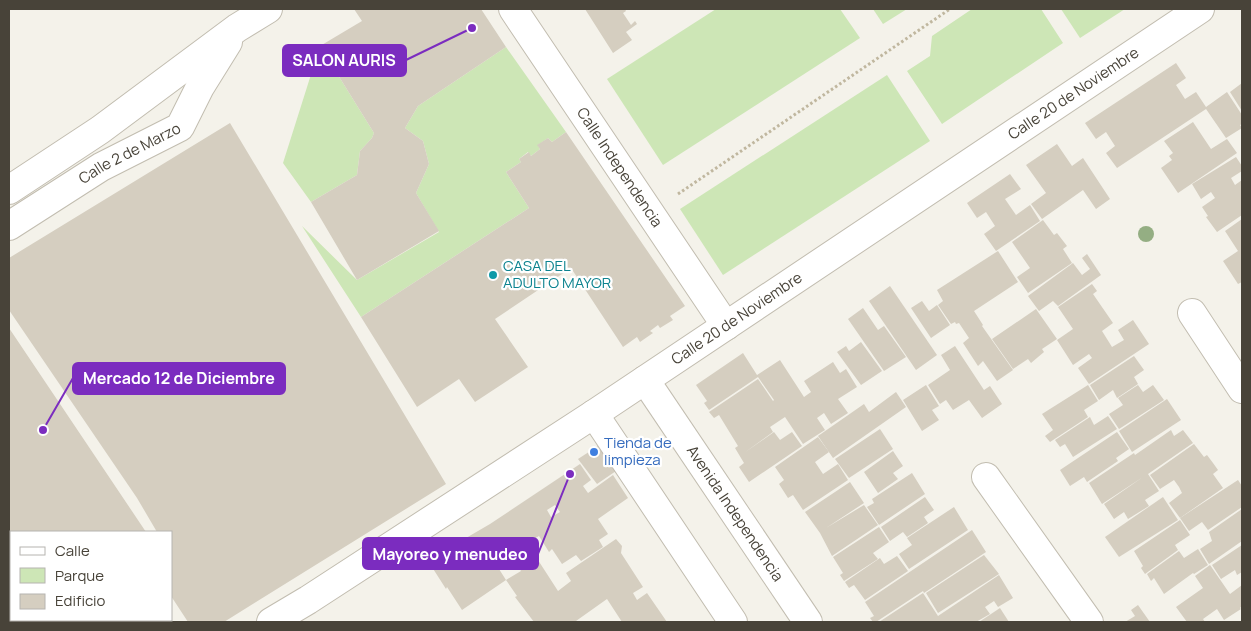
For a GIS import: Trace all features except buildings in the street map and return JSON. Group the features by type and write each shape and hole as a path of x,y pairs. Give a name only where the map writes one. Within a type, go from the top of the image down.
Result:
{"street":[{"name":"Calle Independencia","path":"513,9 726,326"},
{"name":"Calle 20 de Noviembre","path":"271,622 308,600 594,414 1200,9"},
{"path":"9,190 100,130 254,17"},
{"name":"Calle 2 de Marzo","path":"9,226 102,167 180,127 200,87 254,17"},
{"path":"1192,313 1242,389"},
{"name":"Avenida Independencia","path":"645,380 808,622"},
{"path":"594,414 733,622"},
{"path":"986,477 1089,622"}],"path":[{"path":"650,212 950,9"}],"green space":[{"path":"716,9 840,9 860,38 663,165 607,79"},
{"path":"873,9 907,9 883,24"},
{"path":"972,9 1041,9 1063,43 942,124 907,71 930,56 932,36"},
{"path":"1061,9 1125,9 1080,38"},
{"path":"320,46 374,133 360,151 357,175 311,202 283,163"},
{"path":"506,47 566,132 552,142 548,138 538,145 540,149 531,156 528,152 519,159 521,162 506,172 529,208 361,317 302,226 357,280 439,232 416,193 429,164 423,141 405,128 418,106"},
{"path":"887,75 930,141 723,275 680,209"}],"place":[{"name":"SALON AURIS","path":"472,28"},
{"name":"CASA DEL ADULTO MAYOR","path":"493,275"},
{"name":"Mercado 12 de Diciembre","path":"43,430"},
{"name":"Tienda de limpieza","path":"594,452"},
{"name":"Mayoreo y menudeo","path":"570,474"}]}
